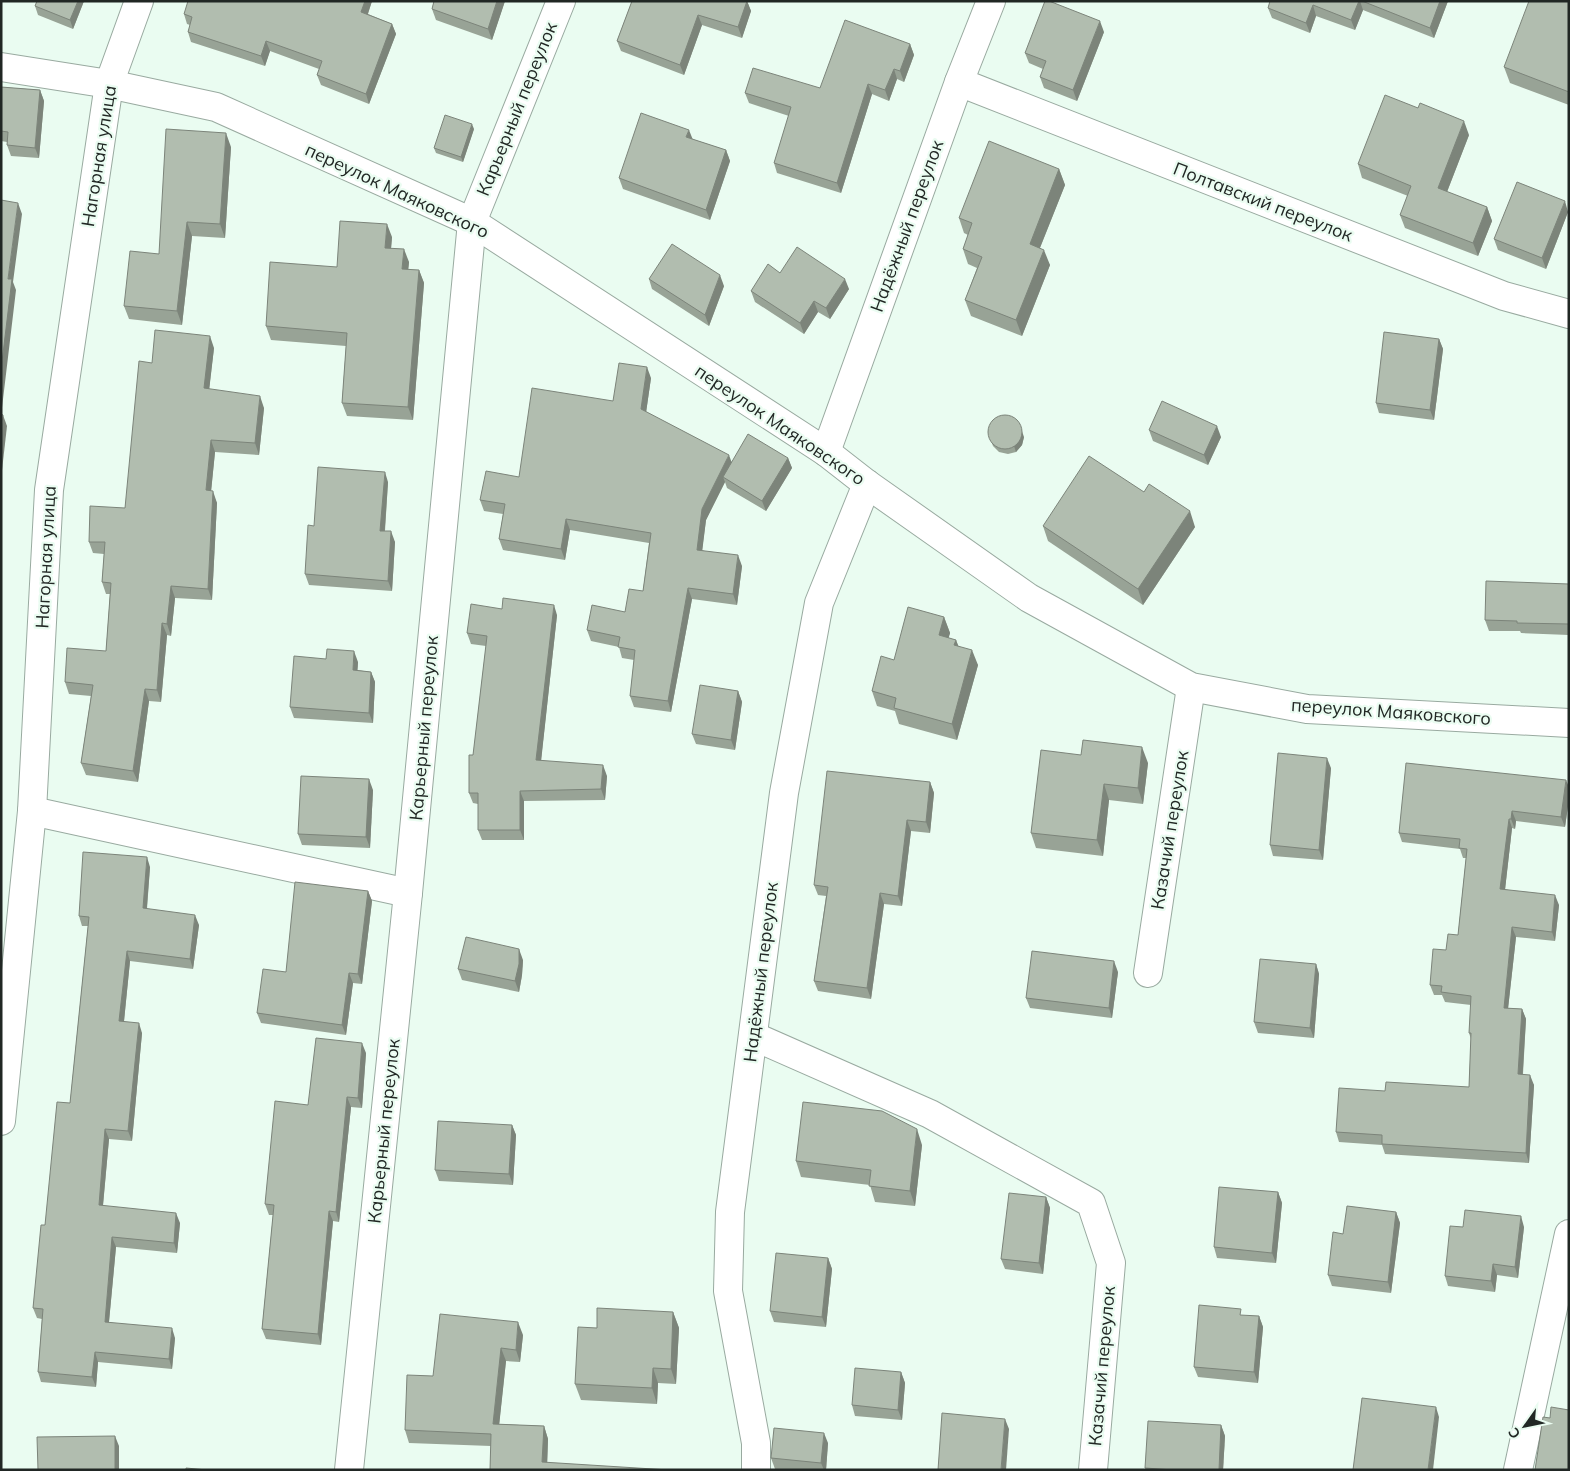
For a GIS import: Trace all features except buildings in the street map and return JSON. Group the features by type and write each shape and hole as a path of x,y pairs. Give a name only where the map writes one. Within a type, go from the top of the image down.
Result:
{"street":[{"name":"Нагорная улица","path":"1,1121 32,811 49,490 109,84 139,1"},
{"name":"Карьерный переулок","path":"349,1470 408,893 472,222 561,1"},
{"name":"Надёжный переулок","path":"826,452 959,82 991,1"},
{"name":"переулок Маяковского","path":"1,67 109,84 216,106 472,222 826,452 867,484 1030,598 1191,687 1306,709 1569,723"},
{"name":"Полтавский переулок","path":"959,82 1504,296 1569,314"},
{"name":"Надёжный переулок","path":"756,1470 756,1443 728,1291 730,1212 784,793 819,603 867,484"},
{"name":"Казачий переулок","path":"1148,973 1191,687"},
{"path":"32,811 408,893"},
{"name":"Казачий переулок","path":"753,1036 930,1114 1091,1203 1111,1263 1093,1470"},
{"path":"1518,1470 1569,1234"}]}
